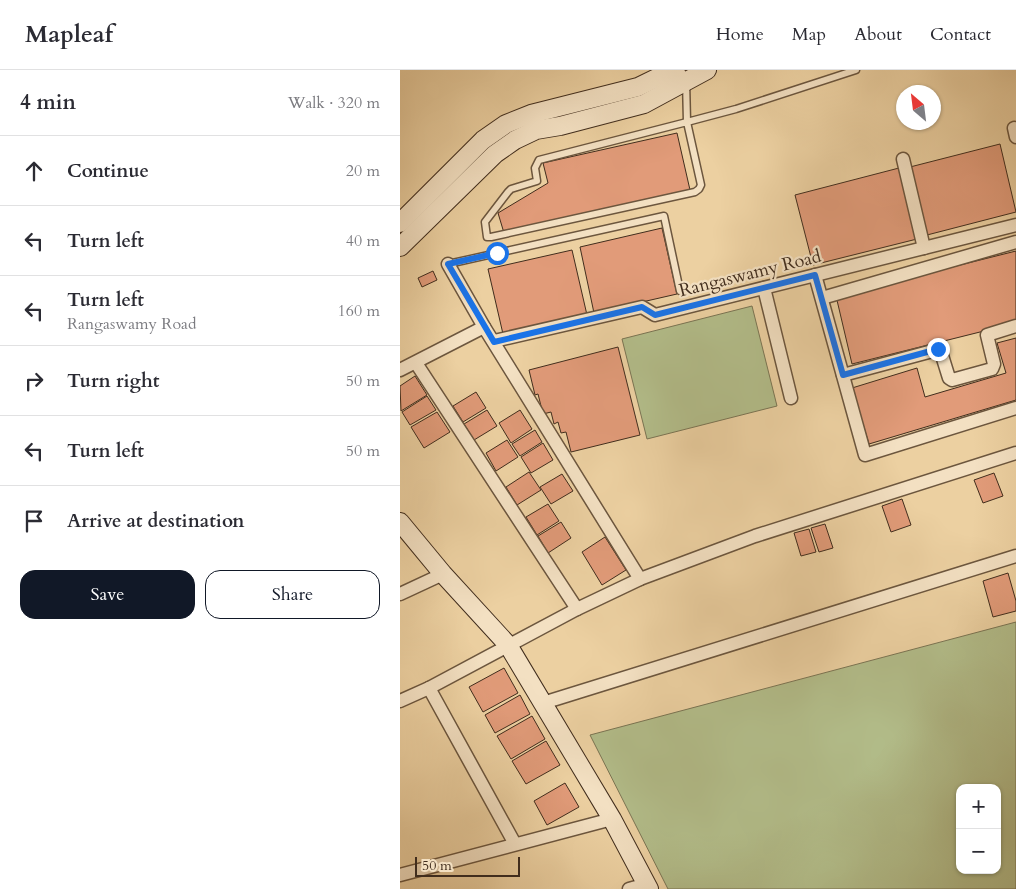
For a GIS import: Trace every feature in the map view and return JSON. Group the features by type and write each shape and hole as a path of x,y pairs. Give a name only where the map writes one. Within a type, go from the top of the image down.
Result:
{"street":[{"path":"400,223 483,140 506,124 531,114 638,87 680,73 707,70"},
{"path":"400,246 495,154 515,140 536,130 644,104 680,73"},
{"path":"903,160 924,248"},
{"name":"Rangaswamy Road","path":"494,342 642,307 655,315 1016,225"},
{"path":"822,298 1016,242"},
{"path":"448,264 484,327 640,580"},
{"path":"815,275 865,454 1016,408"},
{"path":"764,288 791,398"},
{"path":"843,375 938,349 942,351 950,380 992,369 994,364 987,335 1016,326"},
{"path":"400,370 484,327"},
{"path":"416,362 577,609"},
{"path":"400,701 429,688 577,609 640,580 755,536 1016,453"},
{"path":"400,522 443,574 508,645 612,819 648,887 629,889"},
{"path":"543,703 1016,556"},
{"path":"400,594 443,574"},
{"path":"429,688 516,844"},
{"path":"400,875 612,819"}],"lane":[{"path":"680,73 687,122 700,185 699,189 695,192 487,237 486,219 511,189 537,181 535,168 539,160 687,122 745,106 856,70"},
{"path":"448,264 664,216 680,291"}],"green space":[{"path":"752,306 777,406 647,439 622,339"},
{"path":"1016,622 1016,889 668,889 590,735"}],"building":[{"path":"677,133 690,190 504,233 498,213 548,183 543,163"},
{"path":"1000,144 1016,212 927,235 910,167"},
{"path":"899,168 917,239 813,265 795,195"},
{"path":"662,228 677,294 594,313 580,247"},
{"path":"572,250 587,315 503,334 488,269"},
{"path":"1016,251 1016,323 852,364 836,296"},
{"path":"433,271 437,280 422,287 418,278"},
{"path":"1016,338 1016,400 869,444 852,388 917,368 925,397 1006,373 997,343"},
{"path":"618,347 640,435 571,452 566,432 561,433 558,422 554,424 551,412 543,414 538,394 535,395 529,370"},
{"path":"415,376 427,395 401,411 400,386"},
{"path":"476,392 486,408 463,422 453,406"},
{"path":"427,396 436,410 410,425 402,412"},
{"path":"487,410 497,426 474,440 464,424"},
{"path":"520,410 532,429 511,443 499,423"},
{"path":"437,412 450,432 424,448 411,427"},
{"path":"535,430 542,442 520,456 512,444"},
{"path":"507,440 518,457 496,471 486,453"},
{"path":"543,443 553,460 531,473 521,457"},
{"path":"529,472 541,490 517,505 506,487"},
{"path":"994,473 1003,496 983,503 974,480"},
{"path":"562,474 573,491 551,504 540,487"},
{"path":"902,499 911,525 891,532 882,506"},
{"path":"548,504 559,521 537,535 526,517"},
{"path":"561,522 571,538 548,553 538,536"},
{"path":"825,524 833,548 819,552 811,528"},
{"path":"809,529 816,552 801,556 794,533"},
{"path":"605,537 626,570 602,585 582,552"},
{"path":"1008,573 1016,601 1016,611 993,617 983,581"},
{"path":"504,668 518,693 483,712 469,687"},
{"path":"520,695 530,714 495,733 485,715"},
{"path":"532,716 545,739 511,759 497,736"},
{"path":"546,741 560,765 526,784 512,761"},
{"path":"565,783 579,807 547,825 534,801"}],"route":[{"path":"497,253 448,264 494,342 642,307 655,315 815,275 843,375 938,349"}]}
